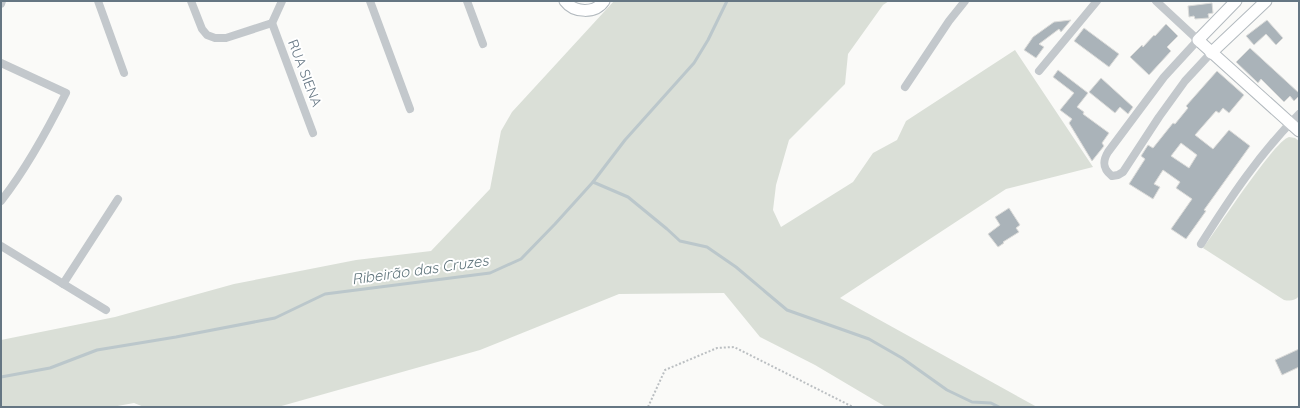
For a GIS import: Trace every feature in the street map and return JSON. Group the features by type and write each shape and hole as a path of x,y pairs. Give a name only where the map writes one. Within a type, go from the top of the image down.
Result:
{"street":[{"path":"98,1 124,73"},
{"path":"191,1 202,29 207,35 215,38 226,38 272,24 282,1"},
{"path":"370,1 410,109"},
{"path":"467,1 483,44"},
{"path":"565,1 575,9 584,11 594,9 604,1"},
{"path":"905,87 949,21 965,1"},
{"path":"1039,71 1097,1"},
{"path":"1156,1 1211,53 1299,131"},
{"path":"1236,1 1164,77 1108,152 1104,158 1104,163 1105,169 1112,176 1123,172 1185,81 1211,53 1266,1"},
{"name":"RUA SIENA","path":"272,24 313,132"},
{"path":"1,63 66,93 41,142 12,187 1,201"},
{"path":"1201,244 1227,202 1248,174 1299,114"},
{"path":"63,284 118,199"},
{"path":"1,246 106,310"}],"path":[{"path":"648,407 665,370 717,348 734,347 853,407"}],"shaded area":[{"path":"614,1 889,1 883,5 848,54 845,84 789,140 776,185 773,210 781,227 853,182 873,153 897,140 906,121 1015,50 1093,167 1006,189 840,298 1037,407 886,407 815,365 760,337 724,293 619,294 480,350 278,407 144,407 134,403 112,407 1,407 1,340 115,317 234,284 356,260 431,251 490,189 501,131 512,112"},
{"path":"1289,137 1295,138 1299,141 1299,296 1294,300 1284,300 1203,248 1259,169 1282,142"}],"building":[{"path":"1212,3 1213,13 1208,14 1209,18 1195,19 1194,16 1189,17 1188,6"},
{"path":"1071,20 1061,32 1059,29 1039,44 1044,47 1036,58 1024,50 1033,37 1054,22"},
{"path":"1267,20 1283,38 1276,45 1266,34 1254,45 1246,36"},
{"path":"1166,24 1178,36 1167,47 1171,51 1149,75 1130,57 1142,45 1143,47 1154,35 1155,36"},
{"path":"1084,28 1119,54 1109,67 1074,41"},
{"path":"1250,48 1299,93 1299,96 1294,101 1290,96 1284,102 1261,79 1258,83 1236,62"},
{"path":"1058,70 1088,93 1077,107 1084,112 1083,114 1109,133 1102,143 1104,146 1092,161 1069,123 1072,119 1060,110 1074,93 1053,77"},
{"path":"1217,71 1244,95 1229,113 1223,108 1219,113 1216,111 1195,135 1213,149 1229,130 1250,146 1204,210 1206,211 1186,239 1171,229 1192,199 1176,188 1180,182 1163,170 1154,184 1160,187 1153,199 1129,184 1145,159 1141,156 1148,145 1153,148 1173,123 1175,124 1188,108 1186,106","holes":["1181,143 1197,155 1189,168 1171,156"]},
{"path":"1101,78 1133,107 1128,114 1120,107 1115,113 1089,92"},
{"path":"1009,208 1020,225 1016,228 1019,232 998,247 988,234 1000,225 995,217"},
{"path":"1299,349 1299,367 1282,375 1275,360"}],"waterway":[{"name":"Ribeirão das Cruzes","path":"1,377 50,368 97,350 275,318 325,294 490,273 521,259 593,182 625,140 694,63 708,40 727,1"},
{"path":"593,182 628,197 680,241 707,247 736,267 787,310 869,339 902,358 947,390 972,402 991,403 999,407"}]}
